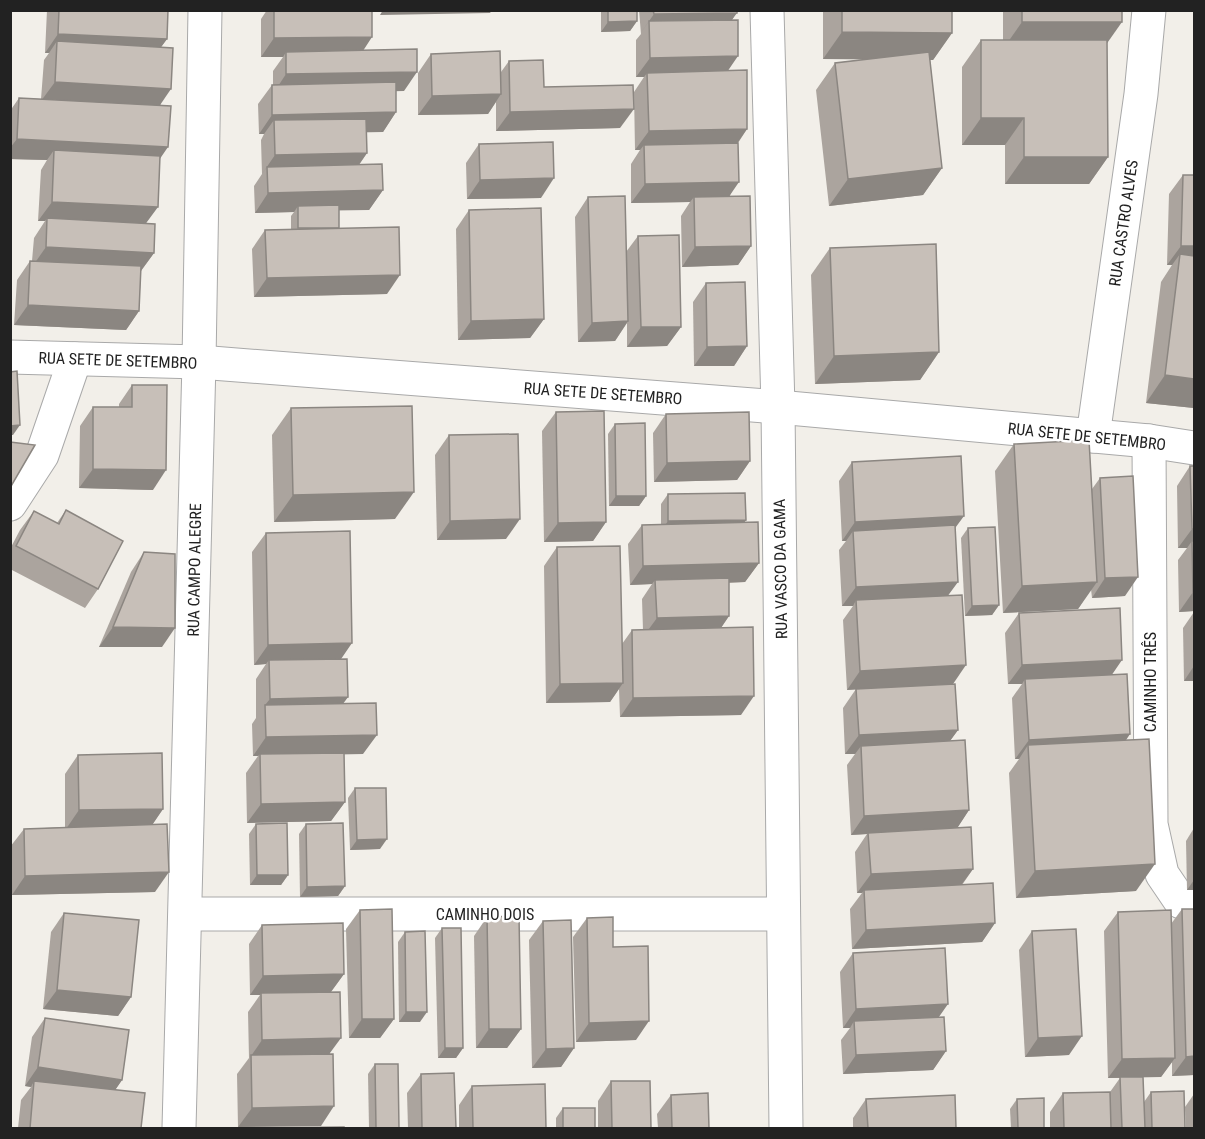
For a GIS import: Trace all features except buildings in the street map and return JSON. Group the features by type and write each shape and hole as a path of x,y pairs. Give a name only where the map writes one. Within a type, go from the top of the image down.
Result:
{"street":[{"name":"RUA CAMPO ALEGRE","path":"179,1128 199,362 205,10"},
{"name":"RUA VASCO DA GAMA","path":"767,10 778,407 786,1128"},
{"name":"RUA CASTRO ALVES","path":"1093,436 1139,106 1149,10"},
{"name":"RUA SETE DE SETEMBRO","path":"10,357 199,362 778,407 1149,441 1194,448"},
{"path":"10,504 42,455 75,358"},
{"name":"CAMINHO TRÊS","path":"1149,441 1151,824 1162,874 1181,902 1194,905"},
{"name":"CAMINHO DOIS","path":"186,914 783,914"}]}
